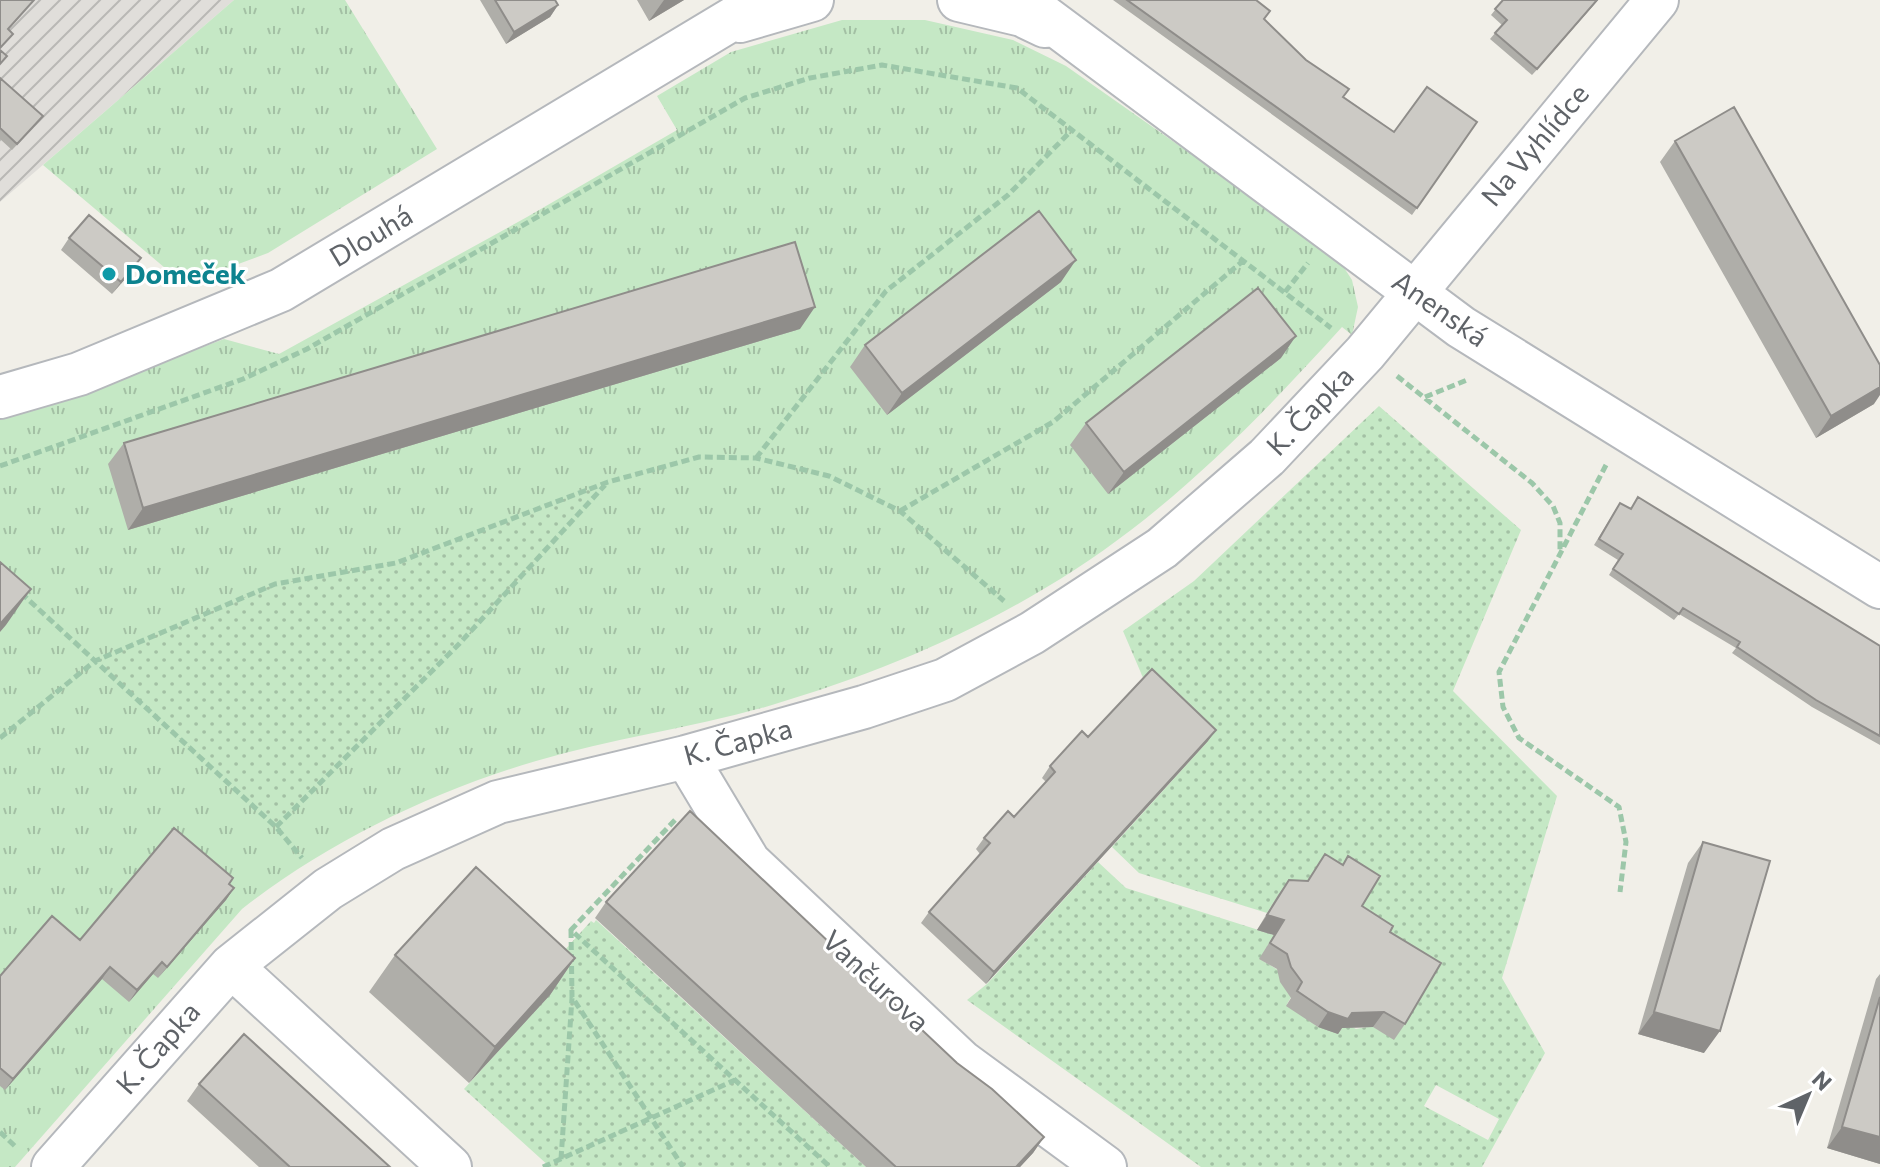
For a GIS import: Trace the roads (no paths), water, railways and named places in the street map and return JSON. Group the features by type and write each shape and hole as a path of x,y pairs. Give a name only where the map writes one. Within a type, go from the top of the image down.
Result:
{"street":[{"name":"Dlouhá","path":"0,397 79,374 281,290 764,0"},
{"name":"Dlouhá","path":"719,26 812,0"},
{"path":"959,0 1022,15 1079,43"},
{"name":"Anenská","path":"1022,0 1461,327 1880,587"},
{"name":"Na Vyhlídce","path":"1414,292 1657,0"},
{"name":"K. Čapka","path":"53,1167 231,966 328,889 393,849 498,802 686,757 864,707 945,680 1032,633 1162,548 1267,457 1365,353 1414,292"},
{"name":"Vančurova","path":"686,757 749,862 962,1062 1105,1167"},
{"path":"231,966 450,1167"}],"place":[{"name":"Domeček","path":"109,274"}]}
